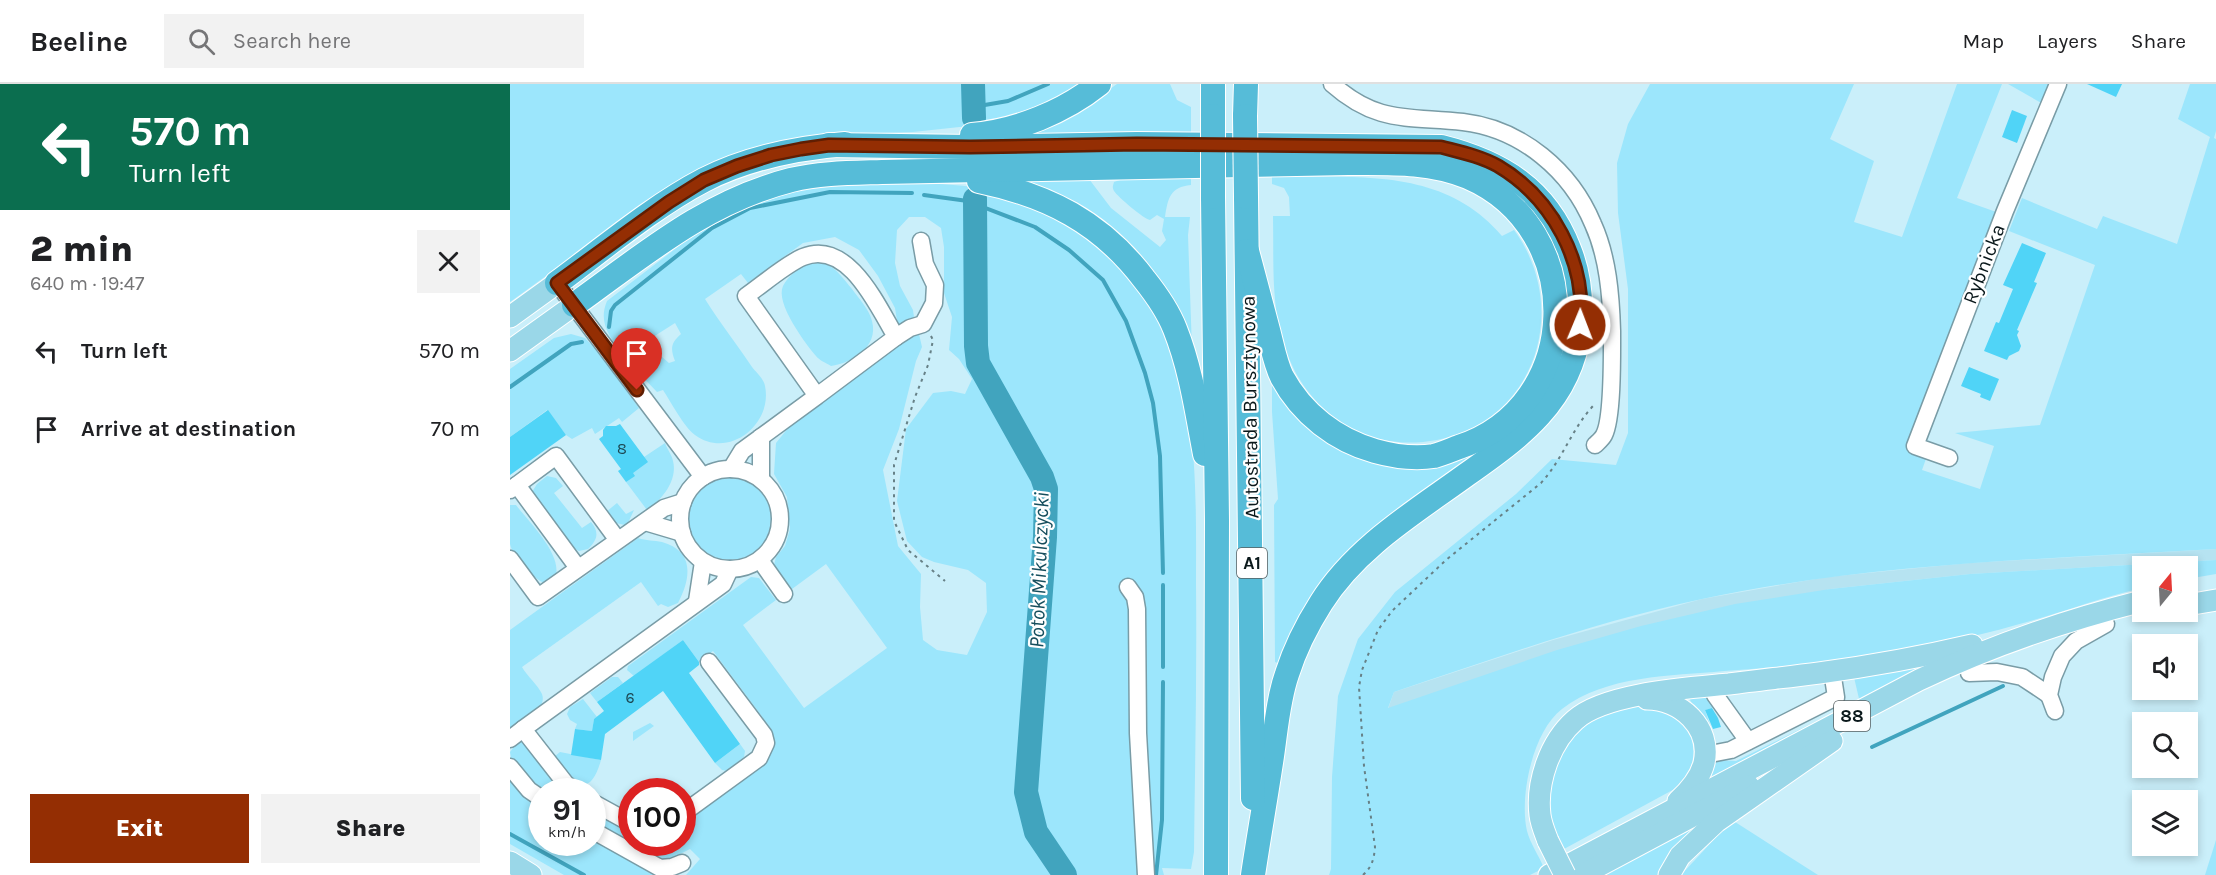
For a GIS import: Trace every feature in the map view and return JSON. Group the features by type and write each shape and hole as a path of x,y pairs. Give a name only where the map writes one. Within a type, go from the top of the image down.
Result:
{"highway":[{"path":"557,283 669,202 704,180 737,166 771,155 829,145 981,134 1015,128 1051,113 1088,93 1099,84"},
{"name":"Autostrada Bursztynowa","path":"1214,84 1213,197 1218,521 1216,875"},
{"name":"Autostrada Bursztynowa","path":"1246,84 1253,660 1252,875"},
{"path":"829,145 970,147 1137,144 1441,147 1471,154 1496,165 1516,178 1543,205 1563,233 1577,269 1582,309 1577,342 1569,371 1550,403 1514,441 1381,537 1346,572 1322,601 1303,634 1286,675 1277,716 1252,875"},
{"path":"574,305 681,227 719,206 755,191 792,180 835,174 1348,163 1404,164 1437,167 1469,177 1498,195 1526,221 1540,245 1552,275 1557,309 1555,335 1546,366 1527,398 1500,427 1469,444 1433,456 1394,456 1355,445 1322,425 1294,396 1281,375 1247,251"},
{"path":"938,172 1007,187 1042,198 1104,235 1131,262 1156,295 1174,327 1188,365 1218,521"}],"main road":[{"path":"510,317 557,283"},
{"path":"510,351 574,305"},
{"path":"2198,589 2216,586"},
{"path":"2198,603 2216,600"},
{"name":"88","path":"1549,875 1919,680 1964,659 2045,627 2132,604"},
{"name":"88","path":"1582,875 1832,741 2003,657 2132,617"},
{"path":"1565,875 1548,841 1540,816 1539,793 1545,768 1557,742 1576,719 1623,699 1666,690 1832,671 1926,656 2045,627"},
{"path":"1623,699 1658,699 1677,705 1689,714 1698,727 1703,741 1705,755 1696,781 1663,814"},
{"path":"1669,875 1680,856 1716,822 1832,741"},
{"path":"510,862 531,875"}],"street":[{"path":"1332,84 1351,101 1385,115 1465,122 1494,129 1520,140 1552,163 1575,191 1593,224 1603,252 1611,302 1611,380 1608,424 1604,436 1595,445"},
{"name":"Rybnicka","path":"1949,458 1915,446 2009,201 2058,84"},
{"path":"731,469 742,451 896,337 910,328 923,324 934,303 934,285 925,264 921,241"},
{"path":"817,396 746,296 802,257 818,252 846,264 856,274 896,337"},
{"path":"557,283 703,477"},
{"path":"761,479 762,437"},
{"path":"578,568 513,488 556,456 618,539"},
{"path":"721,469 731,469 747,471 761,479 773,493 780,510 780,529 773,546 760,560 746,567 730,569 704,562 694,554 682,533 680,517 683,501 688,492 703,477 721,469"},
{"path":"510,559 538,597 664,507 683,501"},
{"path":"645,522 682,533"},
{"path":"760,560 784,594"},
{"path":"697,601 704,562"},
{"path":"560,778 516,734 723,584 730,569"},
{"path":"1128,587 1135,597 1137,609 1137,733 1146,875"},
{"path":"1969,673 1997,672 2022,677 2052,703 2053,677 2062,656 2076,641 2106,624"},
{"path":"696,804 759,758 766,743 764,735 709,662"},
{"path":"1705,755 1731,750 1836,698 1832,671"},
{"path":"1714,685 1715,695 1748,741"},
{"path":"510,767 528,789"},
{"path":"606,838 660,868 682,863"}],"path":[{"path":"923,324 933,340 928,365 915,397 894,465 894,521 908,550 945,581"},
{"path":"1363,875 1370,869 1376,847 1364,766 1359,687 1362,670 1378,630 1392,611 1446,560 1541,483 1553,469 1577,427 1600,399 1611,380"}],"shaded area":[{"path":"510,84 1081,84 1062,98 997,123 913,132 835,134 744,150 680,179 510,302"},
{"path":"1117,84 1170,84 1177,100 1191,107 1191,137 1026,134 1093,101"},
{"path":"1650,84 1854,84 1830,139 1874,161 1854,222 1902,237 1957,84 2002,84 1957,198 1999,213 1909,450 1927,456 1922,470 1980,489 1994,446 1955,433 2040,425 2095,265 2009,231 2022,198 2097,229 2103,216 2177,244 2210,137 2178,119 2190,84 2216,84 2214,138 2216,139 2216,549 1958,564 1830,577 1766,587 1702,599 1624,618 1509,653 1394,692 1388,708 1557,650 1641,626 1735,604 1830,589 1970,574 2132,565 2132,590 2032,621 1965,638 1859,658 1661,676 1598,689 1562,709 1543,732 1536,748 1527,783 1525,817 1528,836 1544,868 1530,875 1329,875 1331,869 1332,777 1338,696 1358,639 1395,592 1516,494 1552,459 1616,465 1628,433 1628,289 1618,213 1617,163 1628,124"},
{"path":"2008,84 2052,84 2043,104"},
{"path":"1191,176 1191,185 1178,188 1171,195 1165,217 1190,217 1188,235 1192,349 1178,315 1018,179 1089,179 1111,208 1160,247 1166,240 1162,231 1164,219 1157,215 1150,220 1137,212 1114,191 1114,182"},
{"path":"1272,177 1365,178 1425,187 1453,197 1479,213 1502,236 1514,230 1531,261 1540,293 1541,326 1534,357 1520,386 1499,410 1471,429 1437,440 1406,443 1377,438 1357,431 1335,418 1315,400 1293,368 1278,322 1274,287 1273,216 1290,216 1289,197 1284,188 1272,184"},
{"path":"827,184 952,185 974,187 1014,196 1051,213 1107,254 1140,287 1163,321 1175,352 1183,384 1189,417 1195,484 1196,718 1194,852 1191,869 1162,868 1164,875 686,875 700,859 696,855 696,809 772,736 769,726 713,651 699,662 683,640 634,676 627,670 628,666 751,577 759,578 776,600 743,625 804,708 887,648 826,564 792,589 774,565 776,557 785,546 790,529 787,497 774,474 776,443 793,422 912,335 919,334 922,347 916,361 899,429 883,470 898,546 921,574 920,607 923,640 937,650 967,655 987,612 986,583 968,570 922,557 907,541 897,501 906,429 933,393 951,391 965,394 972,379 959,359 949,350 952,317 944,293 944,247 941,228 925,217 909,217 897,230 895,263 900,286 913,310 914,317 898,327 895,308 878,276 859,250 835,237 803,243 748,283 741,274 705,299 762,378 765,386 766,400 762,413 746,434 734,441 708,442 695,435 682,420 663,390 657,392 636,370 636,359 640,355 655,351 669,363 675,361 672,346 681,334 675,323 623,354 606,329 604,316 607,301 713,220 784,191"},
{"path":"823,263 833,268 852,289 871,317 872,339 862,352 847,361 831,366 819,359 799,333 787,312 783,302 783,286 790,276 806,264"},
{"path":"571,334 585,338 600,354 639,408 622,422 619,418 595,434 592,428 572,439 566,435 547,410 510,437 510,369 554,338"},
{"path":"1272,378 1347,452 1496,440 1382,525 1280,664 1275,662 1274,505 1278,499"},
{"path":"665,443 672,459 673,475 668,489 647,510 626,482 644,457"},
{"path":"547,476 556,478 563,486 554,493 582,528 591,522 594,526 596,536 594,543 588,549 579,551 571,547 532,492 537,484"},
{"path":"730,478 746,482 759,490 767,503 771,519 767,535 759,548 746,556 730,560 714,556 701,548 693,535 689,519 693,503 701,490 714,482"},
{"path":"617,503 626,514 634,510 625,525 611,522 606,512"},
{"path":"510,505 516,505 543,538 554,557 556,575 545,583 530,573 512,549"},
{"path":"638,538 673,546 685,559 686,585 678,603 668,607 661,604 658,606 641,582 522,667 542,694 543,700 532,716 510,733 510,630"},
{"path":"2216,549 2216,560 2198,561 2198,556 2132,556 2132,565 1970,574 1830,589 1388,709 1394,692 1553,640 1702,599 1827,577 1969,563"},
{"path":"2216,560 2216,574 2198,577 2198,561"},
{"path":"1924,661 1929,666 1860,703 1853,673"},
{"path":"612,677 618,677 623,683 597,702 590,693"},
{"path":"1702,694 1716,707 1705,710 1715,740 1710,743 1699,714 1690,700 1691,696"},
{"path":"583,699 597,717 594,719 592,731 575,729 577,724 570,720 567,714 570,707"},
{"path":"1632,707 1656,707 1679,720 1687,729 1692,739 1693,751 1688,774 1680,786 1564,849 1553,827 1550,809 1552,776 1557,761 1565,746 1587,723 1604,714"},
{"path":"1827,716 1824,722 1702,786 1715,760 1736,761"},
{"path":"650,723 654,726 633,741 633,732"},
{"path":"522,737 554,778 528,778 512,762 510,752"},
{"path":"740,744 745,751 744,757 727,771 722,770 715,763"},
{"path":"560,752 601,760 593,778 573,778 554,757"},
{"path":"510,773 528,791 528,854 510,844"},
{"path":"606,815 618,821 618,838 606,832"},
{"path":"1705,819 1658,875 1600,875"},
{"path":"1732,820 1818,875 1681,875"},
{"path":"2216,840 2216,875 2205,875"},
{"path":"606,843 618,849 618,856 629,856 662,875 564,875 531,856 606,856"},
{"path":"652,856 676,856 664,862"}],"building":[{"path":"2087,84 2122,84 2116,97"},
{"path":"2012,110 2027,116 2017,143 2002,137"},
{"path":"2022,243 2046,253 2034,282 2037,283 2017,330 2021,346 2019,351 2009,356 2007,360 1984,351 2013,289 2003,285"},
{"path":"1969,367 1999,379 1990,401 1980,397 1981,394 1961,386"},
{"path":"548,410 566,435 510,475 510,437"},
{"path":"620,424 648,462 633,473 635,476 626,482 618,471 621,469 599,439 603,436 606,426"},
{"path":"683,640 699,662 699,665 689,673 740,744 715,763 663,691 605,734 601,760 571,755 575,729 592,731 594,719 604,711 597,702"},
{"path":"1712,708 1721,727 1713,729 1705,710"}],"waterway":[{"name":"Potok Mikulczycki","path":"973,84 974,118"},
{"path":"973,107 1008,101 1048,84"},
{"path":"609,327 611,311 615,305 712,228 750,208 830,192 912,193"},
{"path":"924,195 975,202"},
{"name":"Potok Mikulczycki","path":"975,199 978,363 1042,477 1046,489 1045,537 1026,792 1036,832 1065,875"},
{"path":"975,204 1035,227 1069,250 1103,280 1126,321 1153,403 1160,456 1163,573"},
{"path":"510,387 571,344 582,342"},
{"path":"1163,585 1163,667"},
{"path":"1156,875 1162,820 1163,682"},
{"path":"1872,747 2003,686"},
{"path":"510,834 584,875"}],"route":[{"path":"637,390 557,283 669,202 704,180 771,155 829,145 970,147 1137,144 1406,145 1441,147 1471,154 1496,165 1516,178 1543,205 1563,233 1577,269 1582,309 1580,325"}]}
